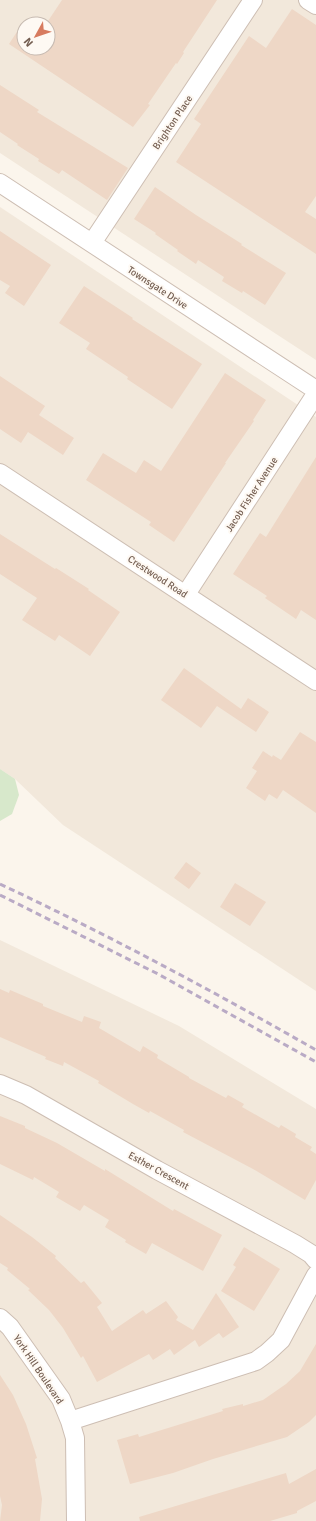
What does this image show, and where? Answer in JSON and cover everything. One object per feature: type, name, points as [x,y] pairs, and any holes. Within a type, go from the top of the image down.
[{"type":"street","name":"Brighton Place","points":[[92,243],[253,0]]},
{"type":"street","points":[[308,0],[316,5]]},
{"type":"street","name":"Townsgate Drive","points":[[0,183],[316,390]]},
{"type":"street","name":"Jacob Fisher Avenue","points":[[186,594],[316,394]]},
{"type":"street","name":"Crestwood Road","points":[[0,473],[316,681]]},
{"type":"street","name":"Esther Crescent","points":[[0,1084],[26,1095],[157,1170],[295,1244],[311,1254],[316,1260]]},
{"type":"street","points":[[70,1420],[256,1361],[267,1353],[280,1340],[316,1275]]},
{"type":"street","name":"York Hill Boulevard","points":[[0,1318],[10,1327],[61,1399],[70,1420],[75,1438],[76,1521]]},
{"type":"shaded area","points":[[0,0],[316,0],[316,360],[0,153]]},
{"type":"shaded area","points":[[0,207],[316,417],[316,991],[63,825],[15,779],[0,769]]},
{"type":"shaded area","points":[[0,940],[179,1026],[316,1109],[316,1521],[0,1521]]},
{"type":"green space","points":[[0,769],[15,779],[19,795],[12,814],[0,821]]},
{"type":"building","points":[[62,0],[217,0],[183,52],[184,53],[177,64],[176,63],[148,104],[150,105],[133,127],[27,56],[56,56],[56,16],[51,16]]},
{"type":"building","points":[[292,9],[316,25],[316,196],[305,212],[316,219],[316,254],[176,162],[201,124],[194,119],[249,36],[266,48]]},
{"type":"building","points":[[16,33],[16,49],[9,44]]},
{"type":"building","points":[[0,85],[39,110],[37,112],[128,168],[107,200],[62,170],[59,174],[38,161],[39,159],[0,132]]},
{"type":"building","points":[[155,187],[242,244],[241,245],[286,273],[265,305],[243,291],[242,293],[222,281],[224,277],[198,260],[196,264],[155,234],[156,233],[134,219]]},
{"type":"building","points":[[0,231],[51,265],[24,306],[5,293],[10,286],[0,280]]},
{"type":"building","points":[[84,286],[202,364],[172,409],[86,349],[90,343],[59,323]]},
{"type":"building","points":[[225,373],[266,400],[253,420],[254,421],[174,542],[149,525],[151,522],[86,480],[103,453],[136,473],[144,460],[161,471]]},
{"type":"building","points":[[0,376],[45,406],[39,415],[74,438],[63,455],[28,432],[21,443],[0,429]]},
{"type":"building","points":[[316,457],[316,620],[301,610],[296,619],[265,598],[267,596],[233,574],[260,533],[266,537]]},
{"type":"building","points":[[0,534],[89,589],[88,590],[120,612],[90,656],[59,635],[55,641],[22,620],[37,598],[0,574]]},
{"type":"building","points":[[184,668],[241,709],[248,698],[269,712],[256,732],[217,706],[201,728],[161,700]]},
{"type":"building","points":[[300,732],[316,742],[316,813],[283,790],[277,799],[269,794],[265,801],[246,788],[257,771],[252,768],[263,751],[272,757],[273,755],[281,760]]},
{"type":"building","points":[[186,862],[201,873],[189,889],[174,878]]},
{"type":"building","points":[[235,883],[266,902],[250,926],[220,907]]},
{"type":"building","points":[[0,989],[9,993],[10,990],[43,1004],[43,1006],[82,1022],[84,1016],[101,1022],[99,1028],[140,1052],[143,1046],[158,1055],[157,1058],[189,1078],[226,1098],[228,1095],[244,1104],[242,1107],[279,1128],[281,1125],[296,1134],[295,1137],[312,1147],[310,1150],[316,1154],[316,1180],[305,1200],[253,1169],[183,1132],[184,1130],[150,1111],[149,1113],[133,1104],[98,1083],[99,1081],[64,1062],[63,1066],[0,1037]]},
{"type":"building","points":[[0,1116],[25,1126],[25,1128],[57,1143],[105,1171],[105,1169],[173,1211],[174,1209],[222,1235],[203,1271],[152,1243],[146,1254],[125,1242],[126,1240],[105,1227],[109,1220],[84,1205],[80,1211],[56,1197],[59,1192],[34,1177],[33,1180],[0,1164]]},
{"type":"building","points":[[0,1215],[56,1256],[55,1258],[81,1283],[84,1281],[102,1303],[97,1307],[112,1331],[143,1310],[146,1314],[166,1301],[178,1317],[176,1320],[193,1330],[216,1293],[239,1327],[223,1338],[219,1333],[199,1347],[195,1340],[174,1355],[170,1349],[153,1360],[149,1354],[97,1382],[83,1356],[81,1358],[63,1328],[49,1310],[28,1290],[30,1289],[7,1270],[8,1268],[0,1263]]},
{"type":"building","points":[[244,1247],[280,1269],[254,1311],[221,1291],[236,1267],[233,1265]]},
{"type":"building","points":[[316,1344],[316,1415],[309,1422],[287,1437],[213,1459],[173,1473],[130,1484],[117,1440],[138,1434],[139,1437],[223,1411],[222,1409],[243,1404],[243,1406],[263,1400],[286,1384],[300,1371]]},
{"type":"building","points":[[0,1375],[13,1395],[26,1424],[37,1458],[35,1459],[42,1499],[40,1521],[0,1521],[2,1505],[0,1496]]},
{"type":"building","points":[[316,1469],[316,1501],[297,1511],[297,1513],[270,1521],[140,1521],[139,1517],[286,1473],[289,1484]]},
{"type":"railway","points":[[0,884],[160,964],[316,1050]]},
{"type":"railway","points":[[0,895],[158,974],[316,1062]]}]
